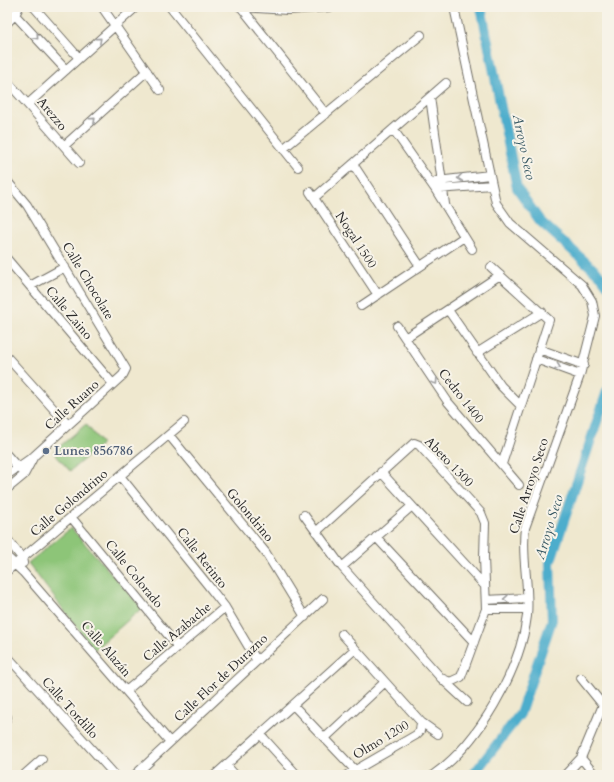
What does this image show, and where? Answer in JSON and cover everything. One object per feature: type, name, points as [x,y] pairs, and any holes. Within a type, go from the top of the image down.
[{"type":"street","points":[[7,23],[15,15],[19,7]]},
{"type":"street","points":[[34,7],[79,58]]},
{"type":"street","points":[[102,7],[160,90]]},
{"type":"street","points":[[28,104],[136,7]]},
{"type":"street","points":[[170,7],[298,167]]},
{"type":"street","points":[[240,7],[326,114]]},
{"type":"street","points":[[240,7],[330,7]]},
{"type":"street","points":[[437,185],[492,185],[464,46],[454,7]]},
{"type":"street","points":[[7,11],[15,15],[66,70]]},
{"type":"street","points":[[284,149],[421,35]]},
{"type":"street","points":[[64,146],[146,71]]},
{"type":"street","name":"Arezzo","points":[[7,81],[79,163]]},
{"type":"street","name":"Nogal 1500","points":[[378,295],[312,195],[353,164],[446,83]]},
{"type":"street","points":[[430,97],[437,185],[445,206],[472,250]]},
{"type":"street","points":[[393,129],[437,185]]},
{"type":"street","points":[[353,164],[420,266]]},
{"type":"street","points":[[437,185],[490,174]]},
{"type":"street","name":"Calle Chocolate","points":[[7,180],[27,205],[126,371]]},
{"type":"street","name":"Calle Arroyo Seco","points":[[433,775],[451,761],[492,711],[518,653],[527,609],[523,545],[526,528],[584,365],[595,316],[592,301],[582,285],[510,223],[496,203],[492,185]]},
{"type":"street","points":[[361,306],[464,237]]},
{"type":"street","name":"Calle Zaino","points":[[7,259],[114,384]]},
{"type":"street","points":[[30,286],[65,267]]},
{"type":"street","points":[[491,267],[549,320],[502,464]]},
{"type":"street","points":[[405,338],[500,275]]},
{"type":"street","points":[[448,310],[501,386],[521,406]]},
{"type":"street","points":[[477,353],[542,312]]},
{"type":"street","name":"Cedro 1400","points":[[397,326],[448,402],[502,464],[518,485]]},
{"type":"street","points":[[539,349],[584,365]]},
{"type":"street","points":[[7,357],[68,425]]},
{"type":"street","points":[[536,359],[580,375]]},
{"type":"street","name":"Calle Ruano","points":[[7,476],[17,467],[34,456],[114,384],[126,371]]},
{"type":"street","name":"Calle Golondrino","points":[[7,571],[184,422]]},
{"type":"street","name":"Golondrino","points":[[169,435],[266,553],[305,617]]},
{"type":"street","name":"Abeto 1300","points":[[316,532],[414,443],[419,445],[484,518],[486,609],[461,677],[450,682],[441,678]]},
{"type":"street","points":[[7,456],[24,475]]},
{"type":"street","name":"Calle Ruano","points":[[7,489],[24,475],[34,456]]},
{"type":"street","points":[[381,472],[485,586]]},
{"type":"street","name":"Calle Retinto","points":[[120,476],[225,607],[257,661]]},
{"type":"street","points":[[342,567],[412,506]]},
{"type":"street","points":[[304,515],[342,567],[441,678],[467,702]]},
{"type":"street","name":"Calle Colorado","points":[[71,517],[178,647]]},
{"type":"street","points":[[376,537],[474,642]]},
{"type":"street","points":[[7,539],[22,558],[23,572]]},
{"type":"street","name":"Calle Alazán","points":[[7,556],[14,565],[23,572],[170,742]]},
{"type":"street","points":[[486,600],[526,598]]},
{"type":"street","name":"Calle Flor de Durazno","points":[[135,775],[323,599]]},
{"type":"street","name":"Calle Azabache","points":[[126,691],[225,607]]},
{"type":"street","points":[[486,609],[527,609]]},
{"type":"street","points":[[342,634],[421,722],[438,734]]},
{"type":"street","points":[[215,775],[355,649]]},
{"type":"street","name":"Calle Tordillo","points":[[7,656],[115,775]]},
{"type":"street","points":[[565,775],[581,758],[605,707],[581,678]]},
{"type":"street","points":[[325,738],[385,682]]},
{"type":"street","points":[[293,705],[355,770]]},
{"type":"street","name":"Olmo 1200","points":[[347,775],[416,734],[420,730],[421,722]]},
{"type":"street","points":[[260,734],[297,775]]},
{"type":"street","points":[[581,758],[595,775]]},
{"type":"street","points":[[24,775],[42,759]]},
{"type":"street","points":[[226,765],[235,775]]},
{"type":"green space","points":[[86,424],[102,444],[70,471],[53,452]]},
{"type":"green space","points":[[71,528],[142,608],[94,650],[28,563]]},
{"type":"waterway","name":"Arroyo Seco","points":[[481,7],[517,188],[540,221],[602,277],[607,284]]},
{"type":"waterway","name":"Arroyo Seco","points":[[473,775],[520,714],[552,620],[550,563],[607,391]]},
{"type":"place","name":"Lunes 856786","points":[[46,451]]}]
